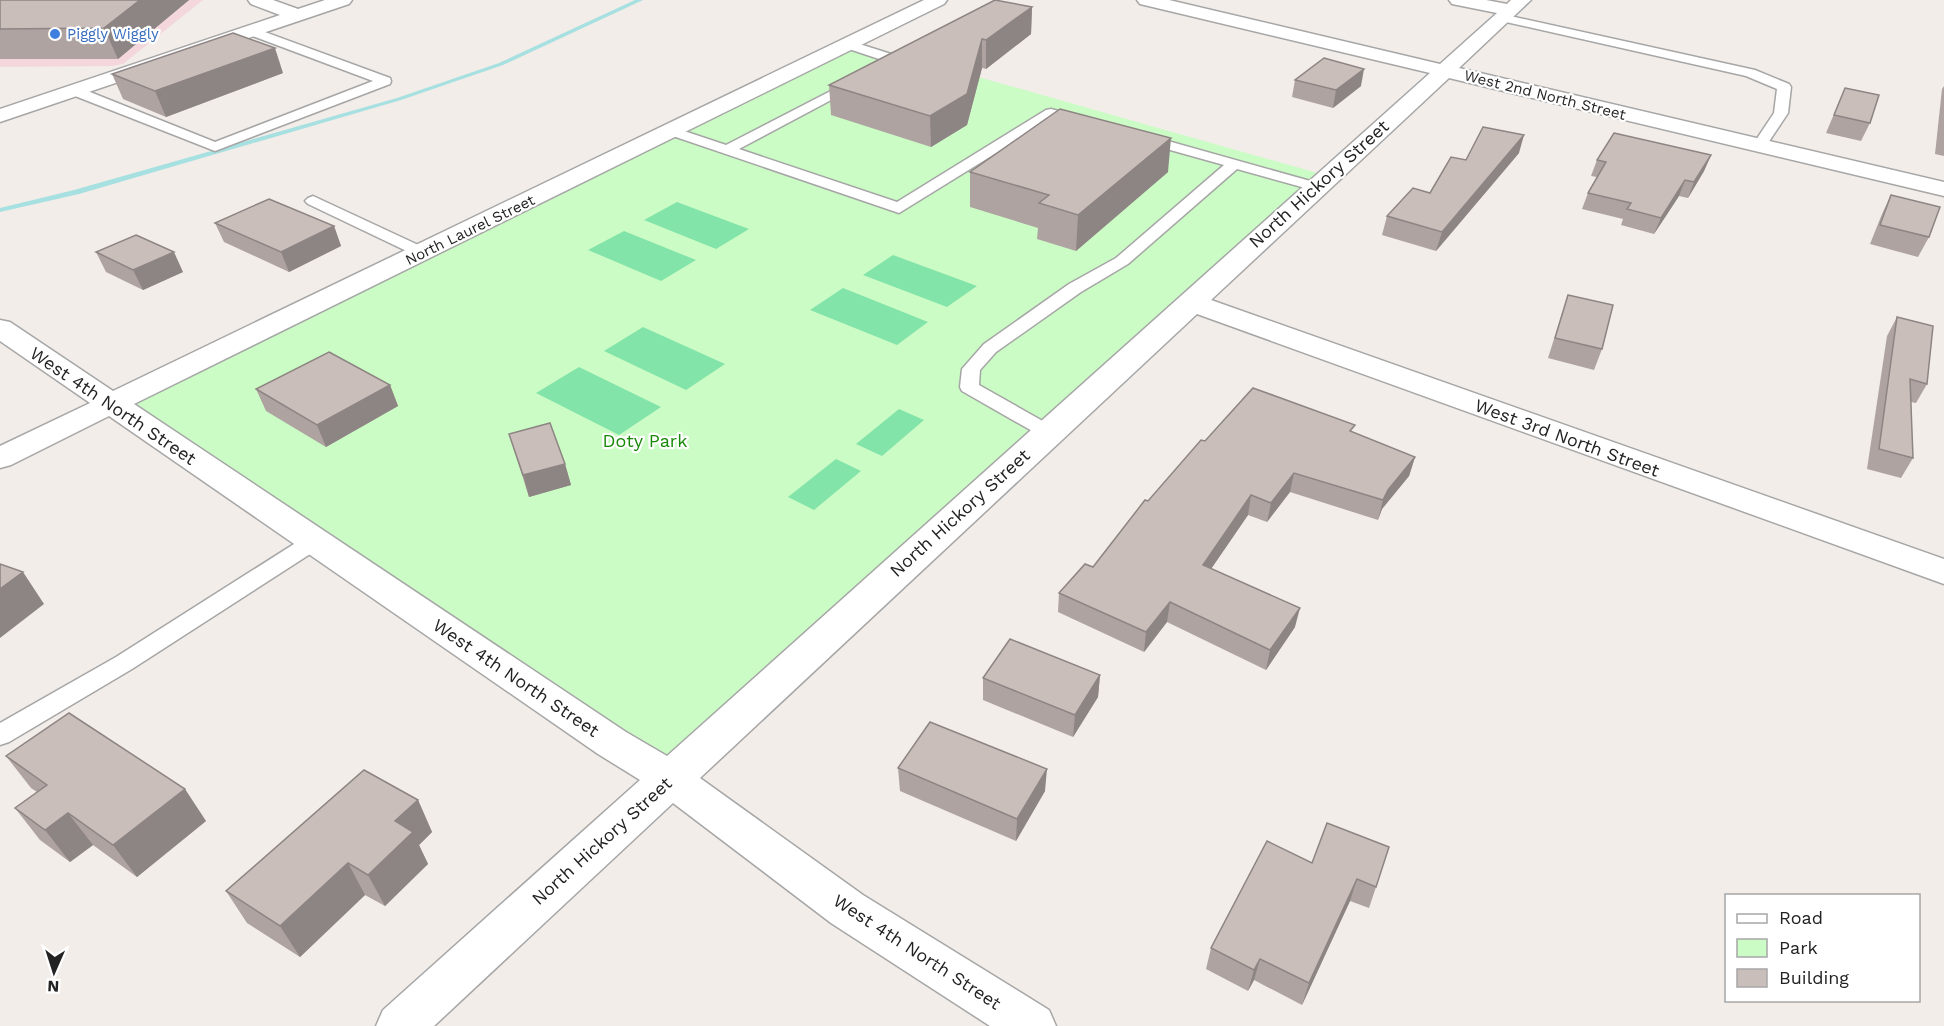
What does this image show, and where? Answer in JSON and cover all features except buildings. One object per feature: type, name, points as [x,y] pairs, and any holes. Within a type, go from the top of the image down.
[{"type":"street","points":[[257,0],[296,15]]},
{"type":"street","points":[[0,116],[343,0]]},
{"type":"street","name":"North Laurel Street","points":[[0,458],[672,132],[938,0]]},
{"type":"street","name":"West 2nd North Street","points":[[1146,0],[1944,189]]},
{"type":"street","points":[[1458,0],[1511,9]]},
{"type":"street","name":"North Hickory Street","points":[[400,1026],[1511,9]]},
{"type":"street","name":"West 3rd North Street","points":[[1190,302],[1944,572]]},
{"type":"street","name":"West 4th North Street","points":[[0,328],[110,405],[612,743],[670,778],[847,909],[1032,1026]]},
{"type":"lane","points":[[1511,9],[1750,73],[1784,87],[1781,113],[1758,146]]},
{"type":"lane","points":[[75,91],[215,147],[385,81],[251,31]]},
{"type":"lane","points":[[726,150],[889,66],[890,62],[887,57],[850,45]]},
{"type":"lane","points":[[672,132],[899,207],[1051,112],[1097,125]]},
{"type":"lane","points":[[1131,135],[1316,187]]},
{"type":"lane","points":[[1048,432],[969,387],[971,369],[976,361],[990,348],[1075,288],[1122,261],[1234,164]]},
{"type":"lane","points":[[314,201],[423,253]]},
{"type":"lane","points":[[0,735],[124,663],[313,542]]},
{"type":"shaded area","points":[[0,0],[203,0],[123,64],[0,67]]},
{"type":"green space","name":"Doty Park","points":[[855,42],[1328,176],[670,778],[110,405]]},
{"type":"green space","points":[[677,202],[749,229],[716,249],[644,220]]},
{"type":"green space","points":[[624,231],[696,260],[661,281],[588,250]]},
{"type":"green space","points":[[893,255],[977,286],[947,307],[863,275]]},
{"type":"green space","points":[[843,288],[928,322],[897,345],[810,310]]},
{"type":"green space","points":[[643,327],[725,364],[686,390],[604,351]]},
{"type":"green space","points":[[579,367],[661,407],[619,435],[536,393]]},
{"type":"green space","points":[[899,409],[924,420],[882,456],[856,444]]},
{"type":"green space","points":[[836,459],[861,471],[814,510],[788,497]]},
{"type":"waterway","points":[[0,210],[76,192],[399,99],[501,64],[640,0]]},
{"type":"place","name":"Piggly Wiggly","points":[[55,34]]}]
